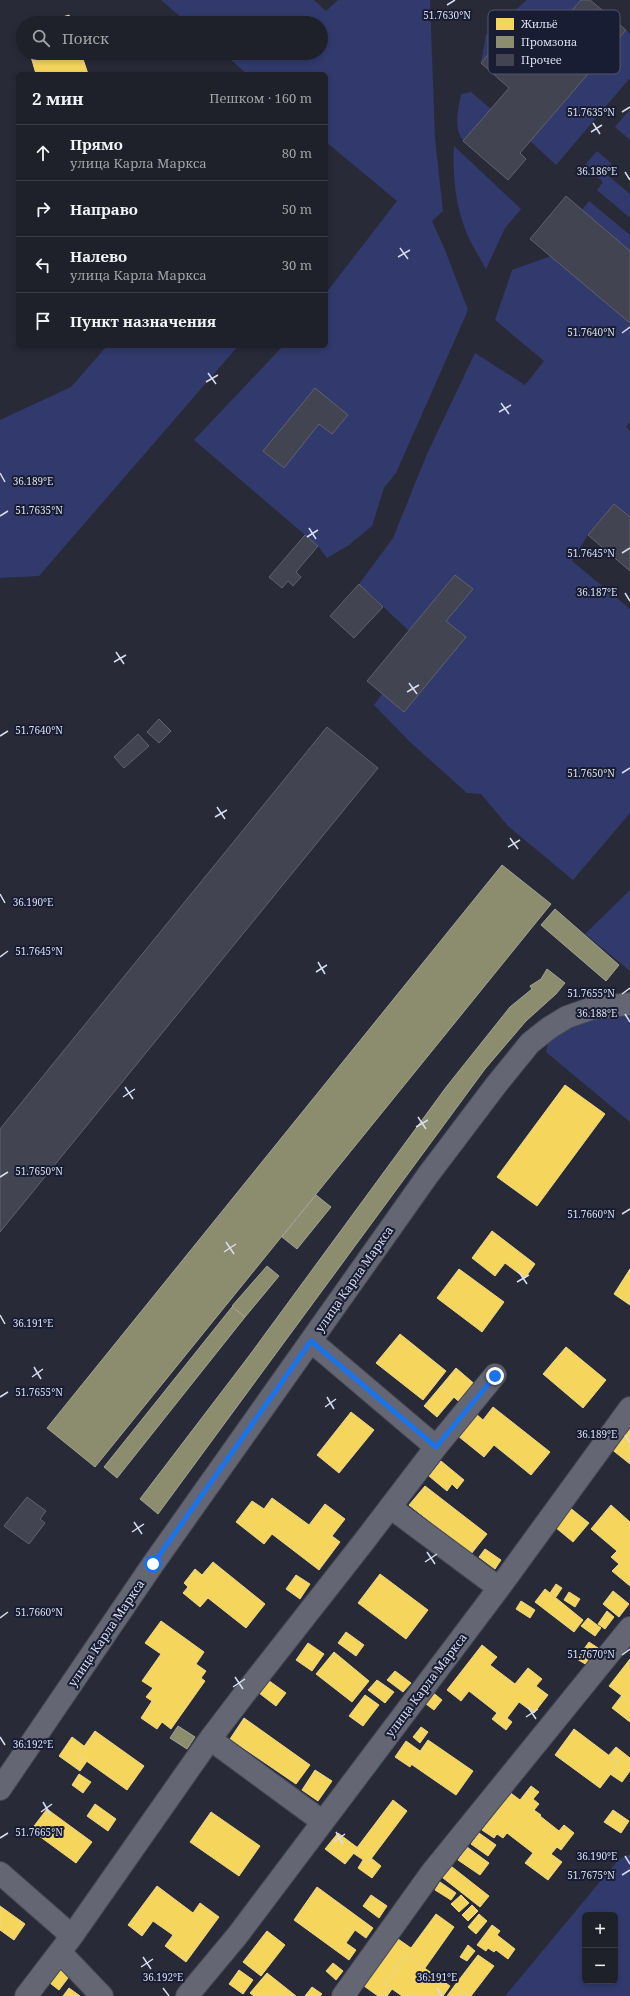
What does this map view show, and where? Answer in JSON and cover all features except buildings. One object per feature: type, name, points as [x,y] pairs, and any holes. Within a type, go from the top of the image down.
[{"type":"street","name":"улица Карла Маркса","points":[[0,1789],[153,1564],[428,1175],[530,1043],[549,1028],[567,1017],[593,1008],[630,1004]]},
{"type":"street","points":[[311,1341],[436,1447]]},
{"type":"street","points":[[26,1996],[66,1944],[210,1739],[436,1447],[495,1376]]},
{"type":"street","name":"улица Карла Маркса","points":[[186,1996],[237,1936],[499,1588],[630,1408]]},
{"type":"street","points":[[390,1507],[499,1588]]},
{"type":"street","points":[[343,1996],[432,1872],[630,1628]]},
{"type":"street","points":[[210,1739],[323,1822]]},
{"type":"street","points":[[0,1873],[66,1944],[102,1996]]},
{"type":"shaded area","points":[[161,0],[314,0],[326,11],[338,0],[430,0],[435,139],[443,211],[432,221],[468,310],[396,473],[384,488],[372,526],[349,545],[327,558],[318,546],[194,440],[281,348],[328,348],[328,290],[397,201],[328,144],[328,72],[245,72],[231,60],[328,60],[328,16],[180,16]]},
{"type":"shaded area","points":[[527,0],[581,0],[572,10],[515,10]]},
{"type":"shaded area","points":[[626,30],[630,34],[630,78],[556,165],[530,141],[588,74],[620,74],[620,37]]},
{"type":"shaded area","points":[[488,33],[488,55],[481,63],[486,35]]},
{"type":"shaded area","points":[[471,92],[491,109],[463,141],[458,130],[457,118],[461,94]]},
{"type":"shaded area","points":[[630,109],[630,140],[615,127]]},
{"type":"shaded area","points":[[454,146],[521,209],[505,228],[486,269],[468,236],[460,215],[454,180]]},
{"type":"shaded area","points":[[597,151],[612,164],[605,173],[630,194],[630,218],[597,190],[603,182],[584,166]]},
{"type":"shaded area","points":[[589,201],[630,235],[630,251],[582,210]]},
{"type":"shaded area","points":[[551,256],[630,323],[630,422],[626,427],[630,431],[630,517],[614,504],[588,535],[572,561],[630,609],[630,813],[573,880],[509,827],[481,794],[467,793],[410,742],[374,705],[382,694],[465,637],[446,621],[472,589],[455,575],[409,631],[359,584],[393,538],[427,454],[475,353],[525,385],[544,361],[495,320],[512,270]]},
{"type":"shaded area","points":[[105,348],[236,348],[39,576],[0,578],[0,420],[71,387]]},
{"type":"shaded area","points":[[630,890],[630,971],[585,934]]},
{"type":"shaded area","points":[[604,1014],[630,1015],[630,1122],[546,1052],[549,1038],[569,1025]]},
{"type":"shaded area","points":[[630,1854],[630,1996],[505,1996],[618,1860]]},
{"type":"route","points":[[153,1564],[311,1341],[436,1447],[495,1376]]}]
